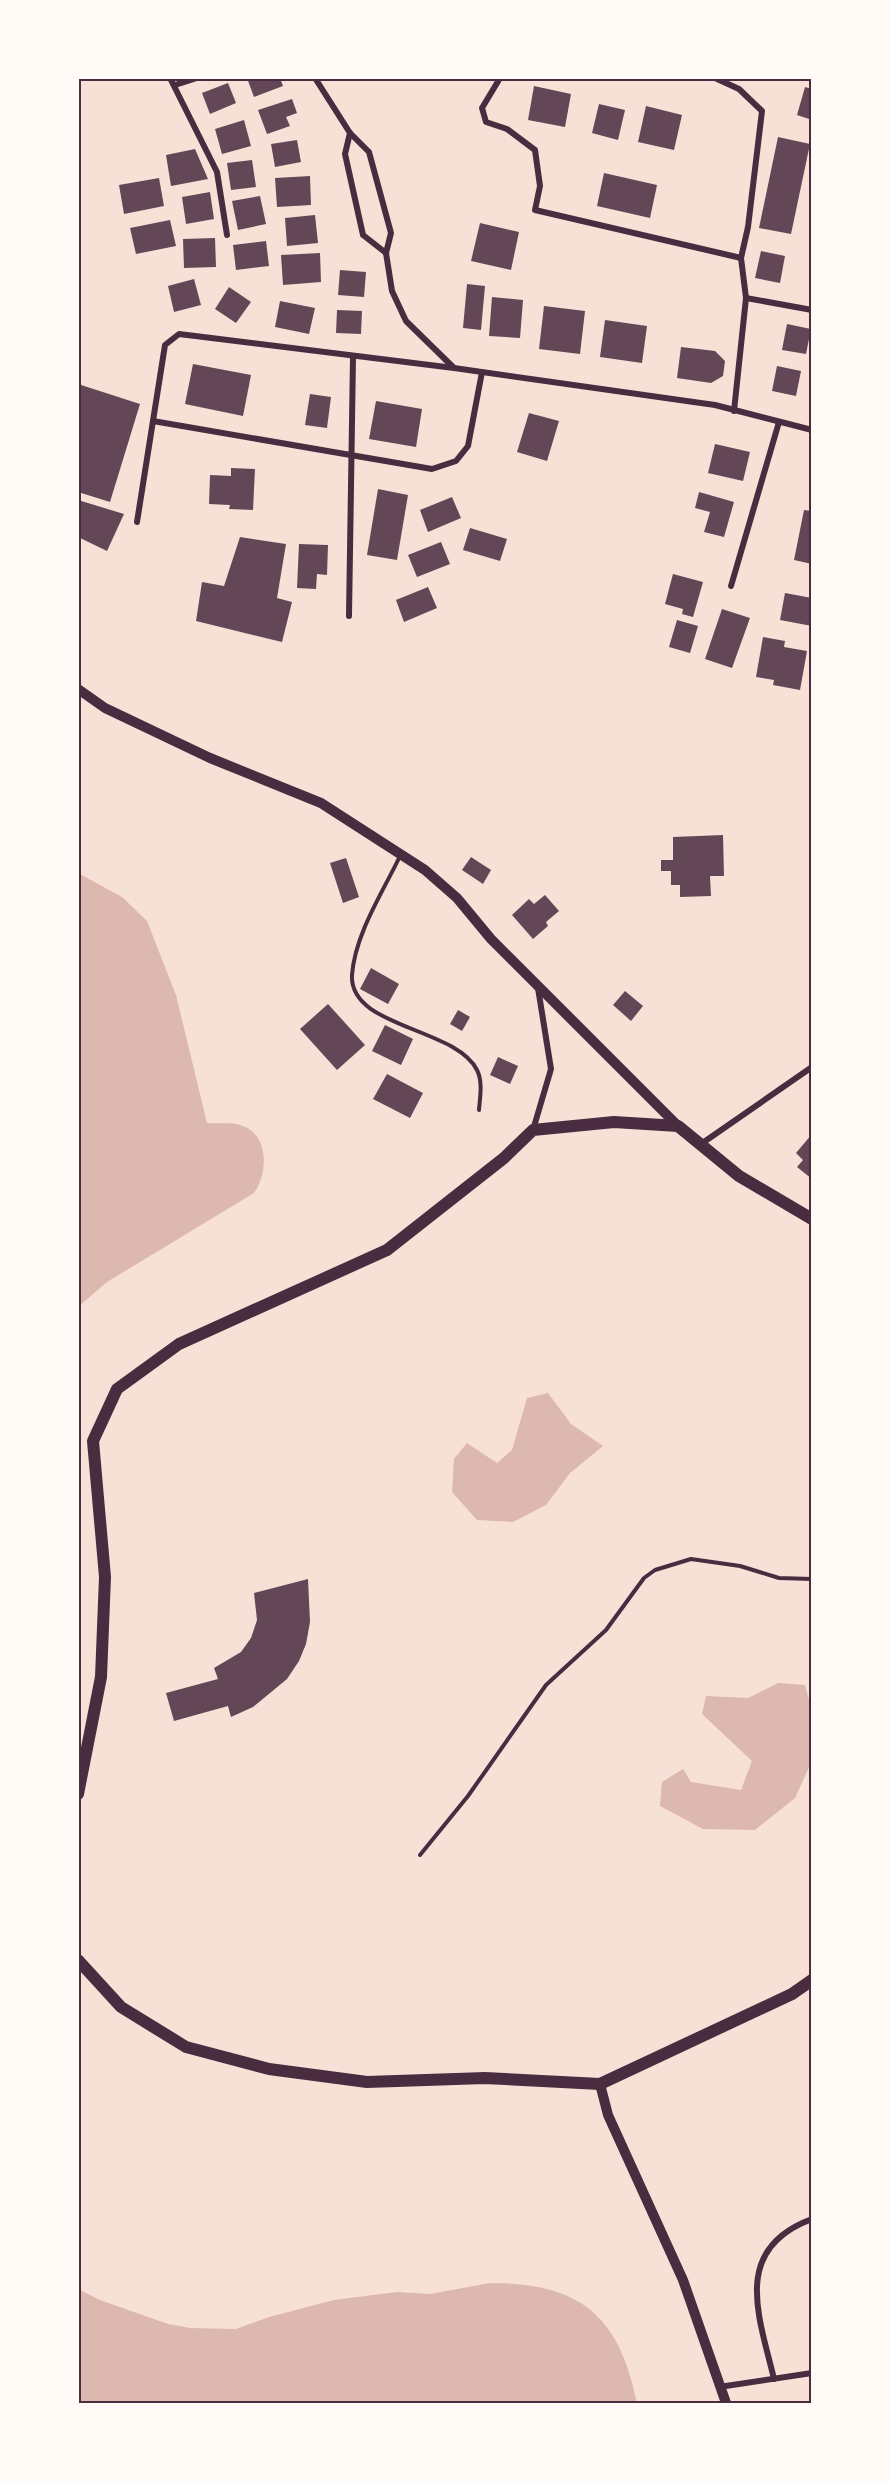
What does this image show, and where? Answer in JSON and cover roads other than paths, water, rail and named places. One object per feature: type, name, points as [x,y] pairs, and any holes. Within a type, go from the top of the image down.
[{"type":"main road","points":[[78,1794],[101,1677],[105,1577],[93,1441],[117,1389],[179,1344],[387,1250],[504,1158],[533,1130],[614,1122],[678,1126],[739,1176],[812,1219]]},
{"type":"main road","points":[[78,1960],[121,2007],[186,2047],[269,2069],[367,2082],[485,2078],[600,2084],[792,1994],[812,1980]]},
{"type":"street","points":[[170,78],[217,172],[227,235]]},
{"type":"street","points":[[175,85],[197,78]]},
{"type":"street","points":[[315,78],[350,134],[369,152],[391,233],[386,252],[392,291],[406,321],[453,368]]},
{"type":"street","points":[[500,78],[482,108],[486,122],[507,129],[535,150],[540,186],[536,210],[741,258]]},
{"type":"street","points":[[714,78],[739,89],[762,111],[749,216],[741,258],[746,298],[734,411]]},
{"type":"street","points":[[350,134],[345,154],[363,235],[386,252]]},
{"type":"street","points":[[746,298],[812,310]]},
{"type":"street","points":[[137,522],[165,345],[179,334],[453,368],[715,405],[812,430]]},
{"type":"street","points":[[349,616],[353,357]]},
{"type":"street","points":[[153,421],[432,469],[456,461],[468,446],[482,372]]},
{"type":"street","points":[[731,586],[779,422]]},
{"type":"street","points":[[78,689],[105,708],[147,728],[321,803],[401,853],[457,898],[490,939],[678,1126]]},
{"type":"street","points":[[533,1130],[551,1070],[538,987]]},
{"type":"street","points":[[700,1144],[812,1067]]},
{"type":"street","points":[[600,2084],[608,2115],[683,2280],[726,2403]]},
{"type":"street","points":[[774,2379],[755,2298],[756,2277],[770,2250],[792,2226],[812,2219]]},
{"type":"street","points":[[719,2387],[812,2373]]},
{"type":"lane","points":[[401,853],[361,941],[352,975],[354,985],[362,1000],[374,1010],[388,1019],[443,1041],[468,1059],[480,1077],[479,1110]]},
{"type":"lane","points":[[420,1855],[468,1796],[546,1685],[606,1630],[644,1578],[656,1570],[692,1559],[741,1566],[779,1578],[812,1579]]}]
